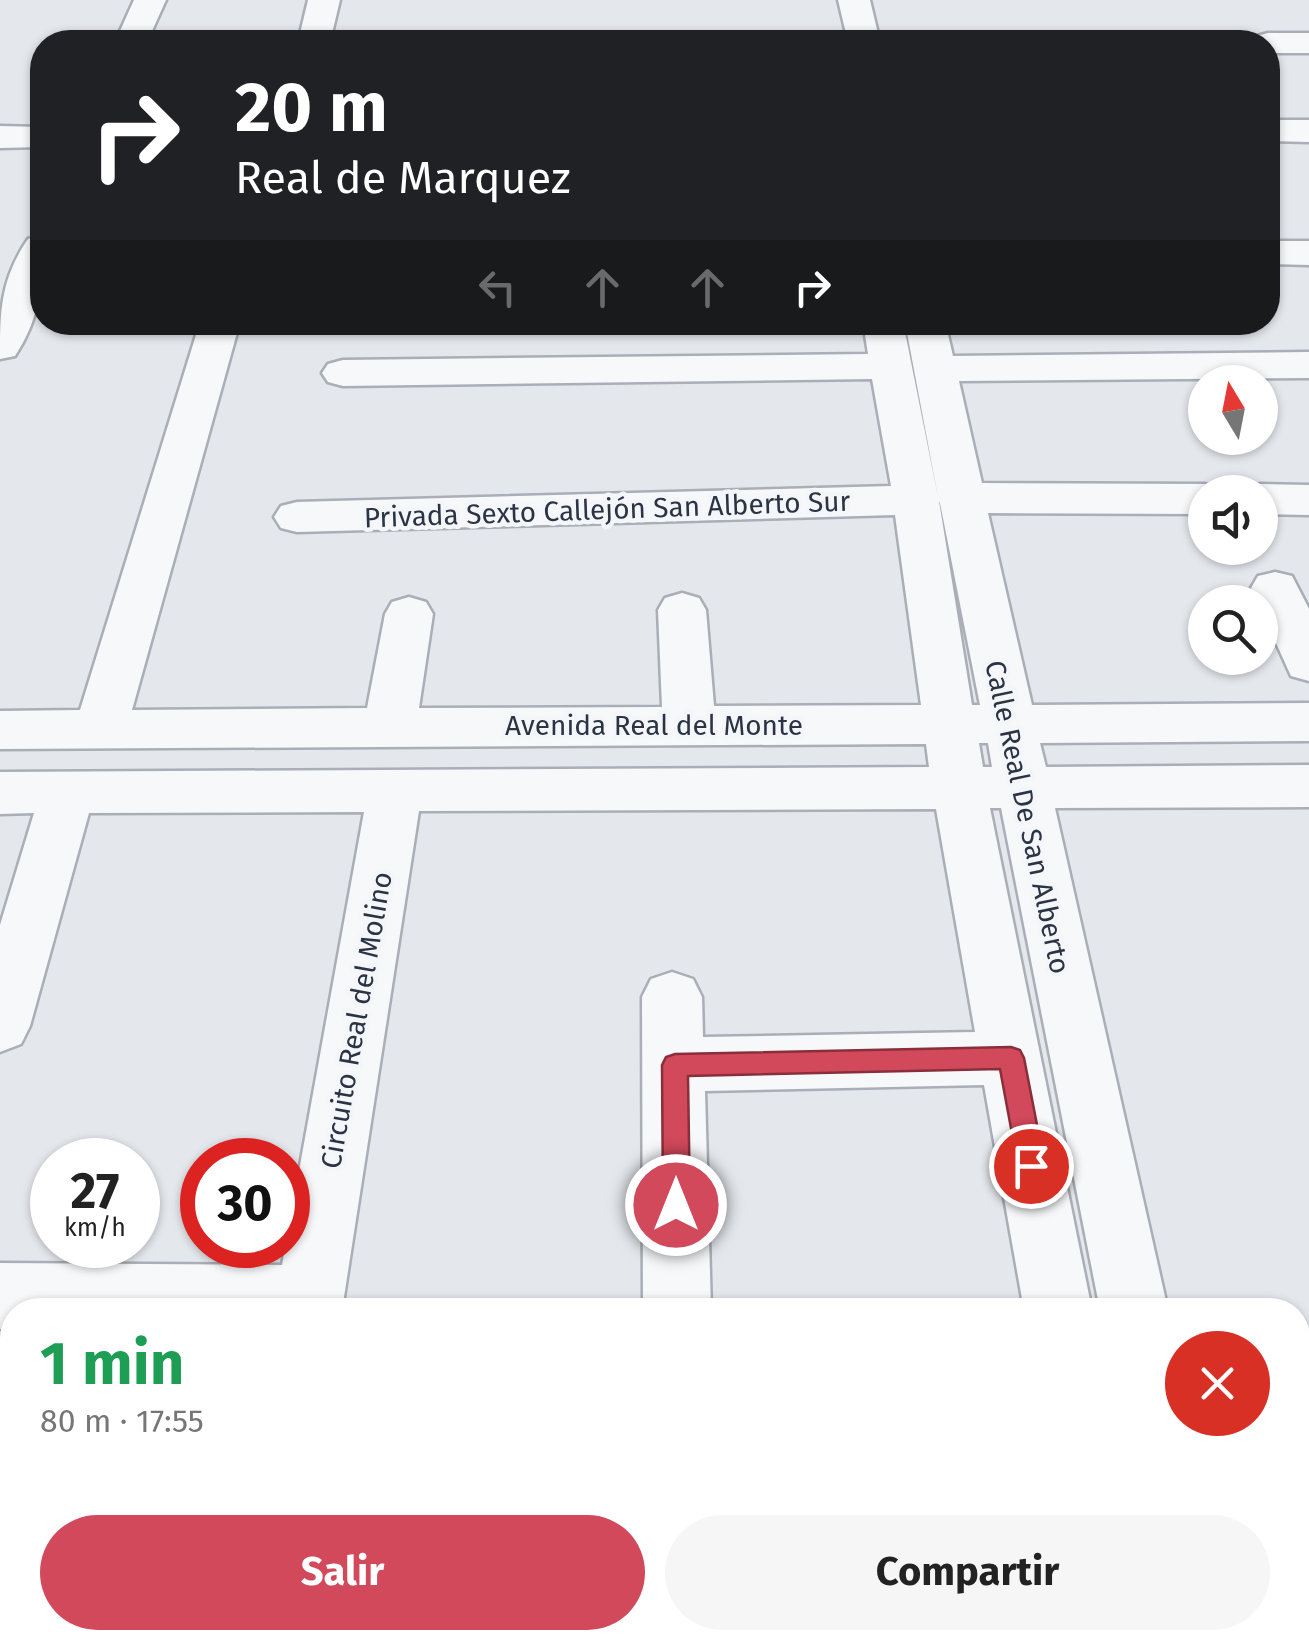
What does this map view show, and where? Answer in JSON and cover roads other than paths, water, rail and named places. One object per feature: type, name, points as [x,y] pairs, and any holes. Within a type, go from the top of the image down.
[{"type":"street","points":[[136,30],[150,0]]},
{"type":"street","points":[[317,30],[324,0]]},
{"type":"street","points":[[825,0],[831,30]]},
{"type":"street","points":[[854,0],[861,30]]},
{"type":"street","points":[[1280,43],[1309,43]]},
{"type":"street","points":[[1280,131],[1309,130]]},
{"type":"street","points":[[0,137],[30,136]]},
{"type":"street","points":[[1280,147],[1309,147]]},
{"type":"street","points":[[0,158],[30,158]]},
{"type":"street","points":[[1280,253],[1309,253]]},
{"type":"street","points":[[0,347],[30,276]]},
{"type":"street","points":[[100,730],[216,335]]},
{"type":"street","points":[[343,373],[908,345],[1309,365]]},
{"type":"street","name":"Calle Real De San Alberto","points":[[908,345],[938,499],[1007,724],[1022,787],[1131,1298]]},
{"type":"street","name":"Calle Real De San Alberto","points":[[938,499],[950,724],[959,788],[1056,1298]]},
{"type":"street","name":"Privada Sexto Callejón San Alberto Sur","points":[[297,518],[938,499],[1188,499]]},
{"type":"street","points":[[1278,500],[1309,500]]},
{"type":"street","points":[[1278,595],[1309,663]]},
{"type":"street","points":[[682,610],[689,725]]},
{"type":"street","points":[[390,727],[409,614]]},
{"type":"street","name":"Avenida Real del Monte","points":[[0,730],[1309,722]]},
{"type":"street","points":[[0,793],[1309,786]]},
{"type":"street","name":"Circuito Real del Molino","points":[[310,1298],[395,791]]},
{"type":"street","points":[[0,1026],[67,793]]},
{"type":"street","points":[[672,997],[677,1298]]},
{"type":"street","points":[[675,1065],[1011,1058]]},
{"type":"street","name":"Circuito Real del Molino","points":[[0,1296],[77,1298]]}]
